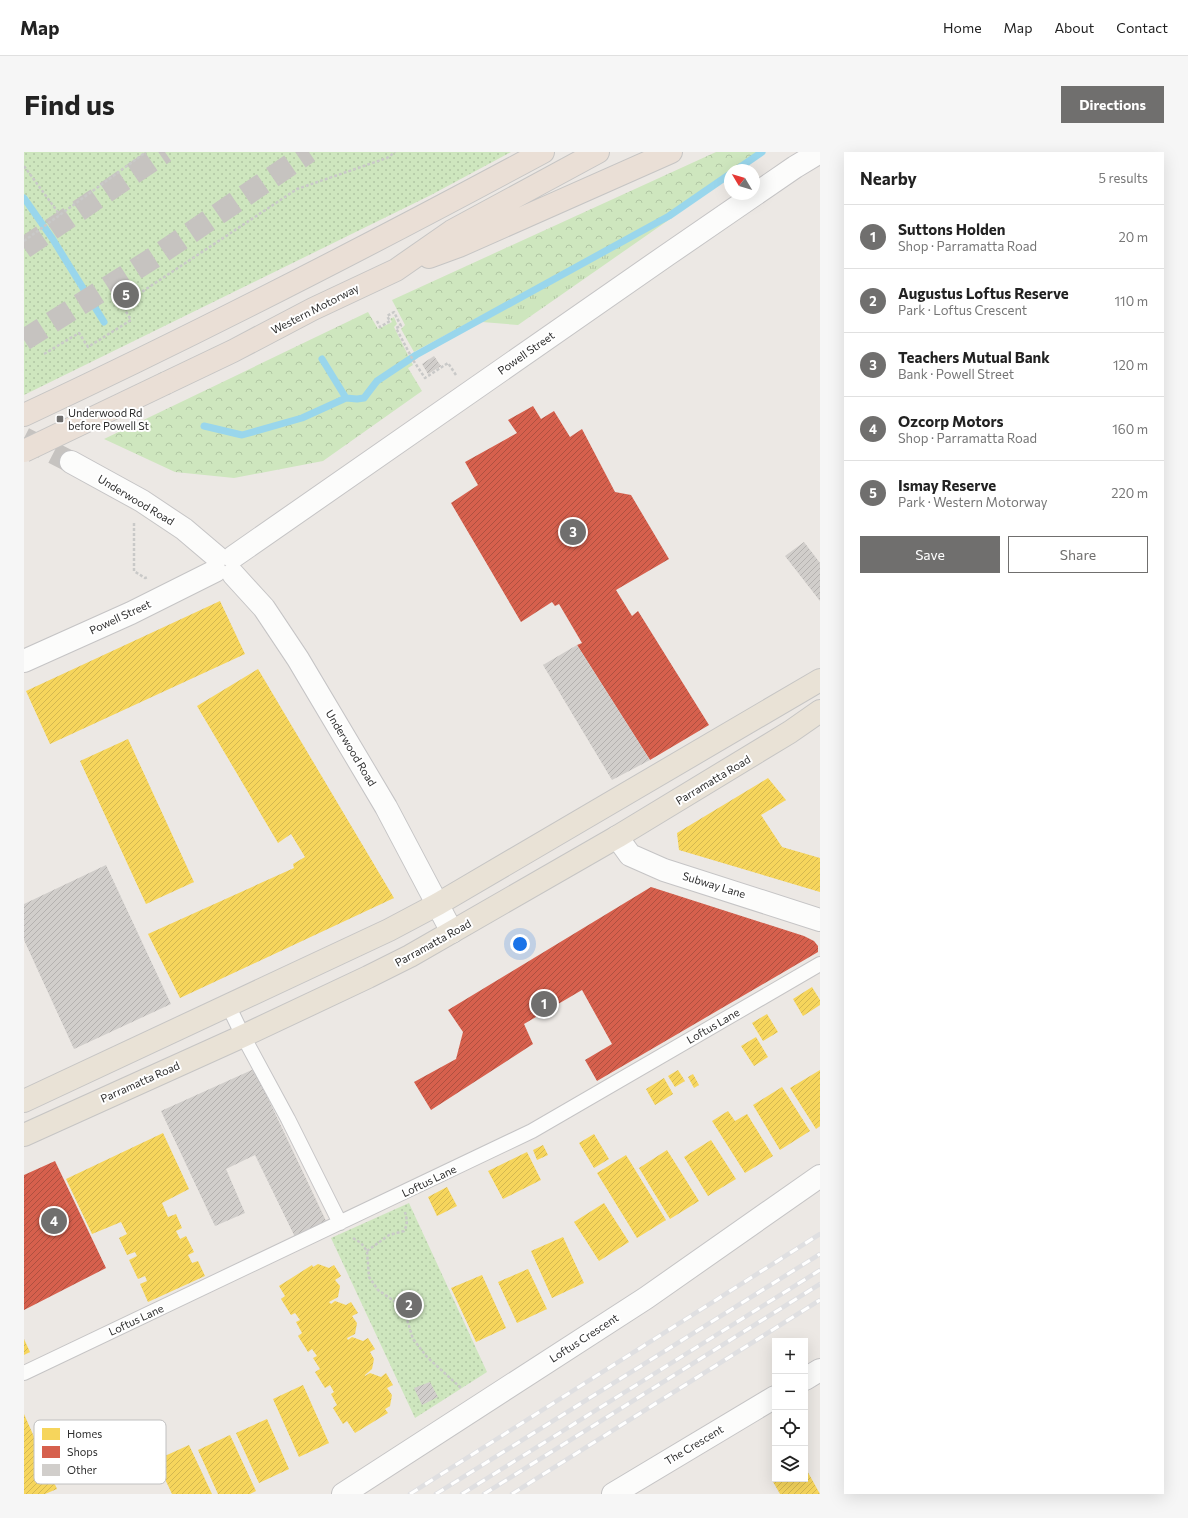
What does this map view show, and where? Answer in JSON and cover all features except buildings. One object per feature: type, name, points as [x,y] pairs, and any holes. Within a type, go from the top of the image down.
[{"type":"highway","points":[[24,415],[148,357],[271,295],[542,152]]},
{"type":"highway","name":"Western Motorway","points":[[24,451],[233,351],[313,308],[396,270],[452,231],[598,152]]},
{"type":"highway","points":[[396,270],[459,246],[671,152]]},
{"type":"highway","points":[[24,1101],[389,930],[438,904],[820,680]]},
{"type":"highway","name":"Parramatta Road","points":[[24,1135],[243,1036],[368,977],[452,932],[617,837],[784,736],[820,711]]},
{"type":"street","name":"Powell Street","points":[[24,661],[131,613],[224,565],[309,503],[667,254],[795,167],[820,152]]},
{"type":"street","name":"Underwood Road","points":[[71,462],[142,501],[184,529],[224,565],[264,608],[298,659],[386,807],[452,932]]},
{"type":"street","name":"Subway Lane","points":[[617,837],[630,855],[664,870],[820,920]]},
{"type":"street","name":"Loftus Crescent","points":[[343,1494],[646,1298],[820,1176]]},
{"type":"street","points":[[808,1377],[820,1370]]},
{"type":"street","name":"The Crescent","points":[[613,1494],[772,1399]]},
{"type":"lane","name":"Loftus Lane","points":[[24,1372],[532,1131],[820,964]]},
{"type":"lane","points":[[228,1005],[288,1119],[338,1224]]},
{"type":"path","points":[[24,241],[146,152]]},
{"type":"path","points":[[44,354],[79,333],[88,347],[131,320],[122,305],[297,189],[387,158],[395,152]]},
{"type":"path","points":[[24,166],[60,215]]},
{"type":"path","points":[[377,321],[380,327],[390,321],[387,316],[394,312],[400,326],[396,328],[413,360],[425,378],[448,363],[457,376]]},
{"type":"path","points":[[134,521],[134,571],[145,578],[150,577]]},
{"type":"path","points":[[367,1251],[389,1235],[404,1232],[407,1226],[407,1218],[401,1194]]},
{"type":"path","points":[[338,1224],[367,1251],[369,1277],[378,1290],[404,1310],[413,1339],[427,1357],[480,1406]]},
{"type":"green space","points":[[24,152],[511,152],[431,195],[24,395]]},
{"type":"green space","points":[[716,152],[759,152],[742,164],[724,164],[724,176],[668,215],[414,352],[401,329],[405,325],[392,300]]},
{"type":"green space","points":[[673,217],[518,325],[482,322]]},
{"type":"green space","points":[[368,312],[378,329],[392,322],[390,319],[394,317],[397,324],[394,327],[413,365],[408,368],[422,391],[323,461],[234,478],[175,472],[104,439]]},
{"type":"green space","points":[[409,1203],[487,1372],[415,1418],[331,1238]]},
{"type":"waterway","points":[[745,164],[762,152]]},
{"type":"waterway","points":[[204,426],[242,435],[302,418],[346,398],[364,398],[377,381],[416,355],[669,216],[724,178]]},
{"type":"waterway","points":[[24,198],[52,238],[104,322]]},
{"type":"waterway","points":[[322,359],[346,398]]},
{"type":"tunnel","points":[[24,248],[165,152]]},
{"type":"tunnel","points":[[24,340],[158,255],[309,152]]},
{"type":"tunnel","points":[[24,438],[71,462]]},
{"type":"railway","points":[[410,1494],[820,1234]]},
{"type":"railway","points":[[436,1494],[820,1254]]},
{"type":"railway","points":[[462,1494],[820,1270]]},
{"type":"railway","points":[[484,1494],[820,1284]]},
{"type":"railway","points":[[512,1494],[820,1300]]},
{"type":"place","name":"Ismay Reserve","points":[[126,295]]},
{"type":"place","name":"Underwood Rd before Powell St","points":[[60,419]]},
{"type":"place","name":"Teachers Mutual Bank","points":[[573,532]]},
{"type":"place","name":"Suttons Holden","points":[[544,1004]]},
{"type":"place","name":"Ozcorp Motors","points":[[54,1221]]},
{"type":"place","name":"Augustus Loftus Reserve","points":[[409,1305]]}]
